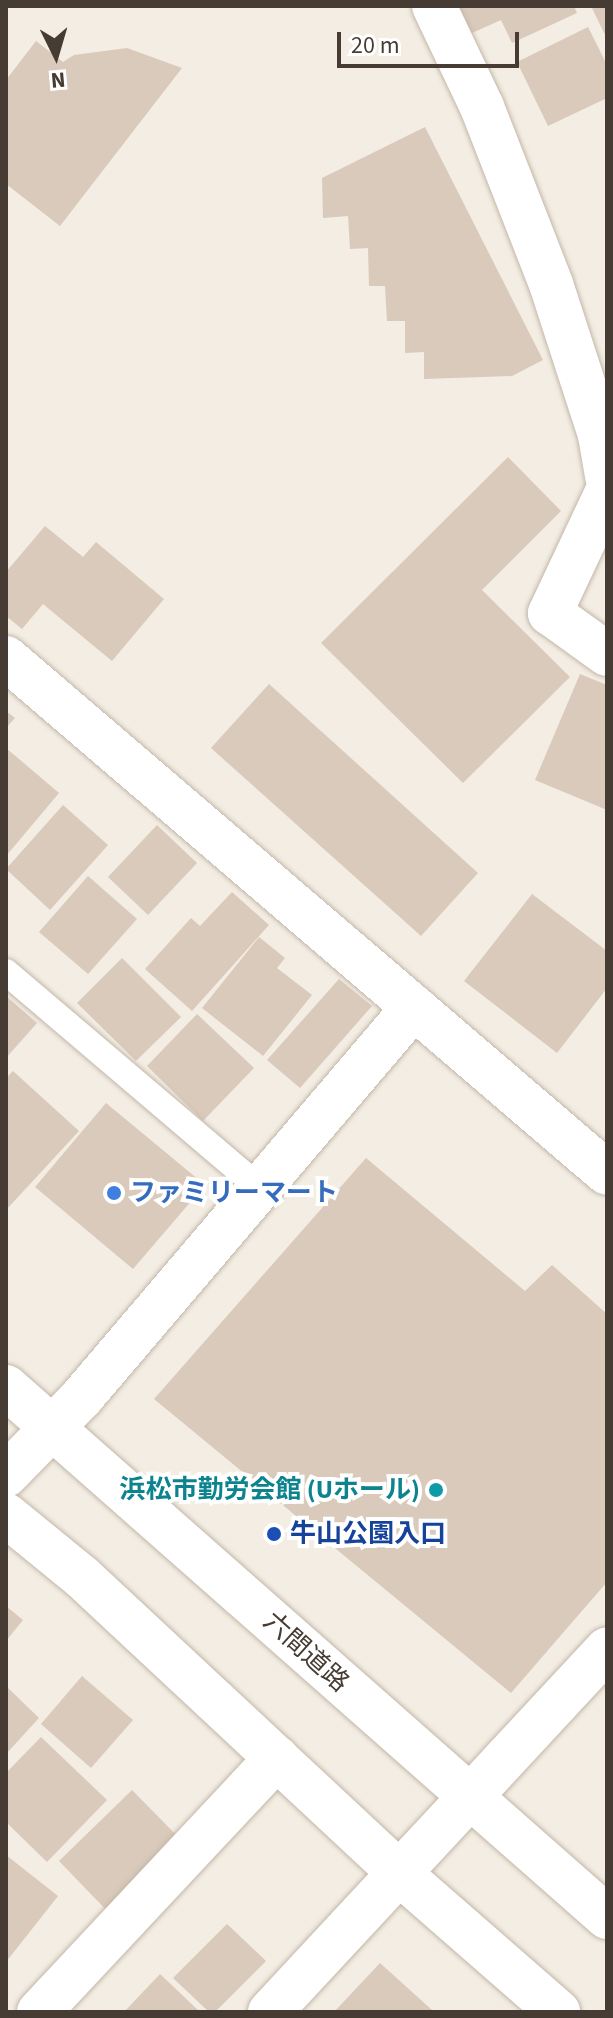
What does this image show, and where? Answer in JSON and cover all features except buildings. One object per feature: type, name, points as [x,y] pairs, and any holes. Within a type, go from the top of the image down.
[{"type":"street","points":[[434,6],[482,107],[551,284],[600,435],[607,476]]},
{"type":"street","points":[[607,492],[550,613],[607,654]]},
{"type":"street","points":[[6,658],[607,1173]]},
{"type":"street","points":[[6,1475],[52,1428],[414,1007]]},
{"type":"street","name":"六間道路","points":[[6,1387],[607,1917]]},
{"type":"street","points":[[6,1515],[82,1577],[400,1874],[558,2012]]},
{"type":"street","points":[[270,2012],[607,1649]]},
{"type":"street","points":[[39,2012],[277,1758]]},
{"type":"lane","points":[[6,972],[260,1188]]},
{"type":"place","name":"ファミリーマート","points":[[114,1193]]},
{"type":"place","name":"浜松市勤労会館 (Uホール)","points":[[436,1490]]},
{"type":"place","name":"牛山公園入口","points":[[274,1534]]}]
